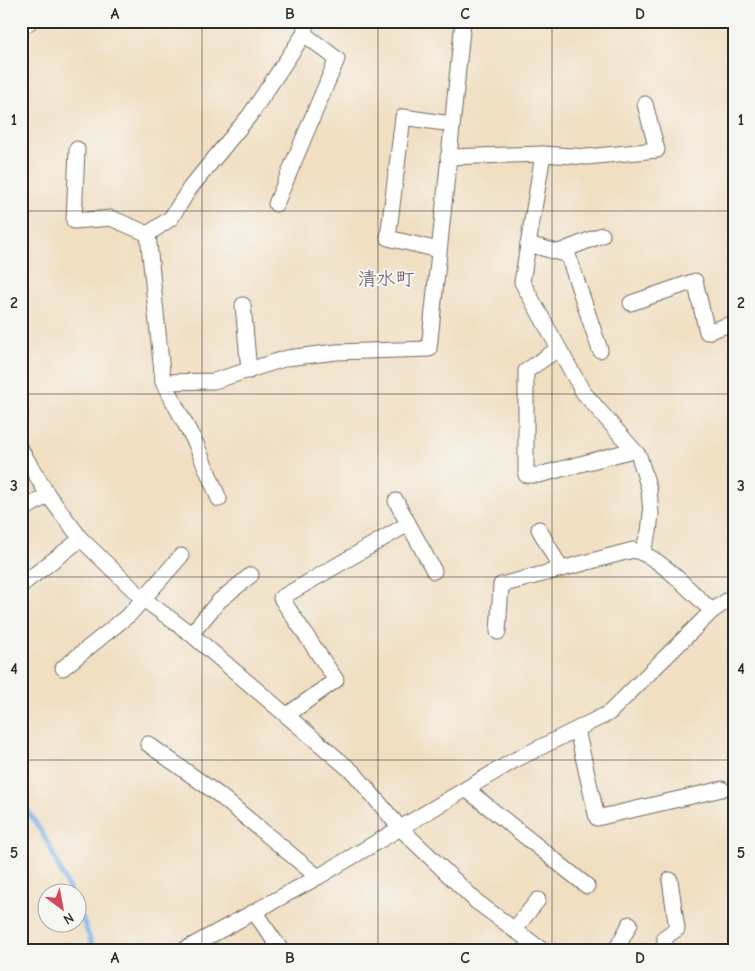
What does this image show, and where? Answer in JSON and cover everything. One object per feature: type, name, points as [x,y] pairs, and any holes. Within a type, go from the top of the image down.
[{"type":"street","points":[[21,23],[28,21]]},
{"type":"street","points":[[163,382],[214,381],[287,358],[336,352],[429,349],[463,21]]},
{"type":"street","points":[[148,234],[171,218],[190,188],[250,115],[305,28],[337,59],[276,204]]},
{"type":"street","points":[[448,157],[543,154],[587,158],[657,150],[645,104]]},
{"type":"street","points":[[439,250],[388,238],[403,117],[451,124]]},
{"type":"street","points":[[77,149],[74,221],[111,218],[148,234]]},
{"type":"street","points":[[543,154],[522,282],[583,392],[639,456],[650,489],[652,514],[649,532],[642,552]]},
{"type":"street","points":[[148,234],[163,382],[196,444],[219,499]]},
{"type":"street","points":[[559,252],[602,235]]},
{"type":"street","points":[[528,244],[568,255],[600,350]]},
{"type":"street","points":[[630,303],[695,280],[706,332],[734,322]]},
{"type":"street","points":[[243,305],[249,370]]},
{"type":"street","points":[[558,349],[526,371],[526,475],[539,475],[633,450]]},
{"type":"street","points":[[21,450],[48,495],[81,539],[142,598],[191,634],[354,773],[400,828],[478,902],[542,950]]},
{"type":"street","points":[[21,511],[48,495]]},
{"type":"street","points":[[396,501],[434,571]]},
{"type":"street","points":[[287,715],[336,680],[281,598],[408,524]]},
{"type":"street","points":[[539,529],[561,569]]},
{"type":"street","points":[[21,585],[81,539]]},
{"type":"street","points":[[498,632],[501,585],[633,550],[642,552],[653,559],[712,611]]},
{"type":"street","points":[[63,668],[130,614],[142,598],[181,556]]},
{"type":"street","points":[[191,634],[219,601],[251,575]]},
{"type":"street","points":[[184,950],[318,877],[513,761],[609,713],[712,611],[734,596]]},
{"type":"street","points":[[577,730],[597,818],[722,789]]},
{"type":"street","points":[[148,744],[219,795],[318,877]]},
{"type":"street","points":[[466,789],[587,886]]},
{"type":"street","points":[[665,950],[665,937],[677,929],[670,880]]},
{"type":"street","points":[[514,930],[538,900]]},
{"type":"street","points":[[255,912],[281,950]]},
{"type":"street","points":[[616,950],[630,924]]},
{"type":"waterway","points":[[21,799],[48,843],[66,884]]},
{"type":"waterway","points":[[88,934],[94,950]]},
{"type":"district","name":"清水町","points":[[386,278]]}]
